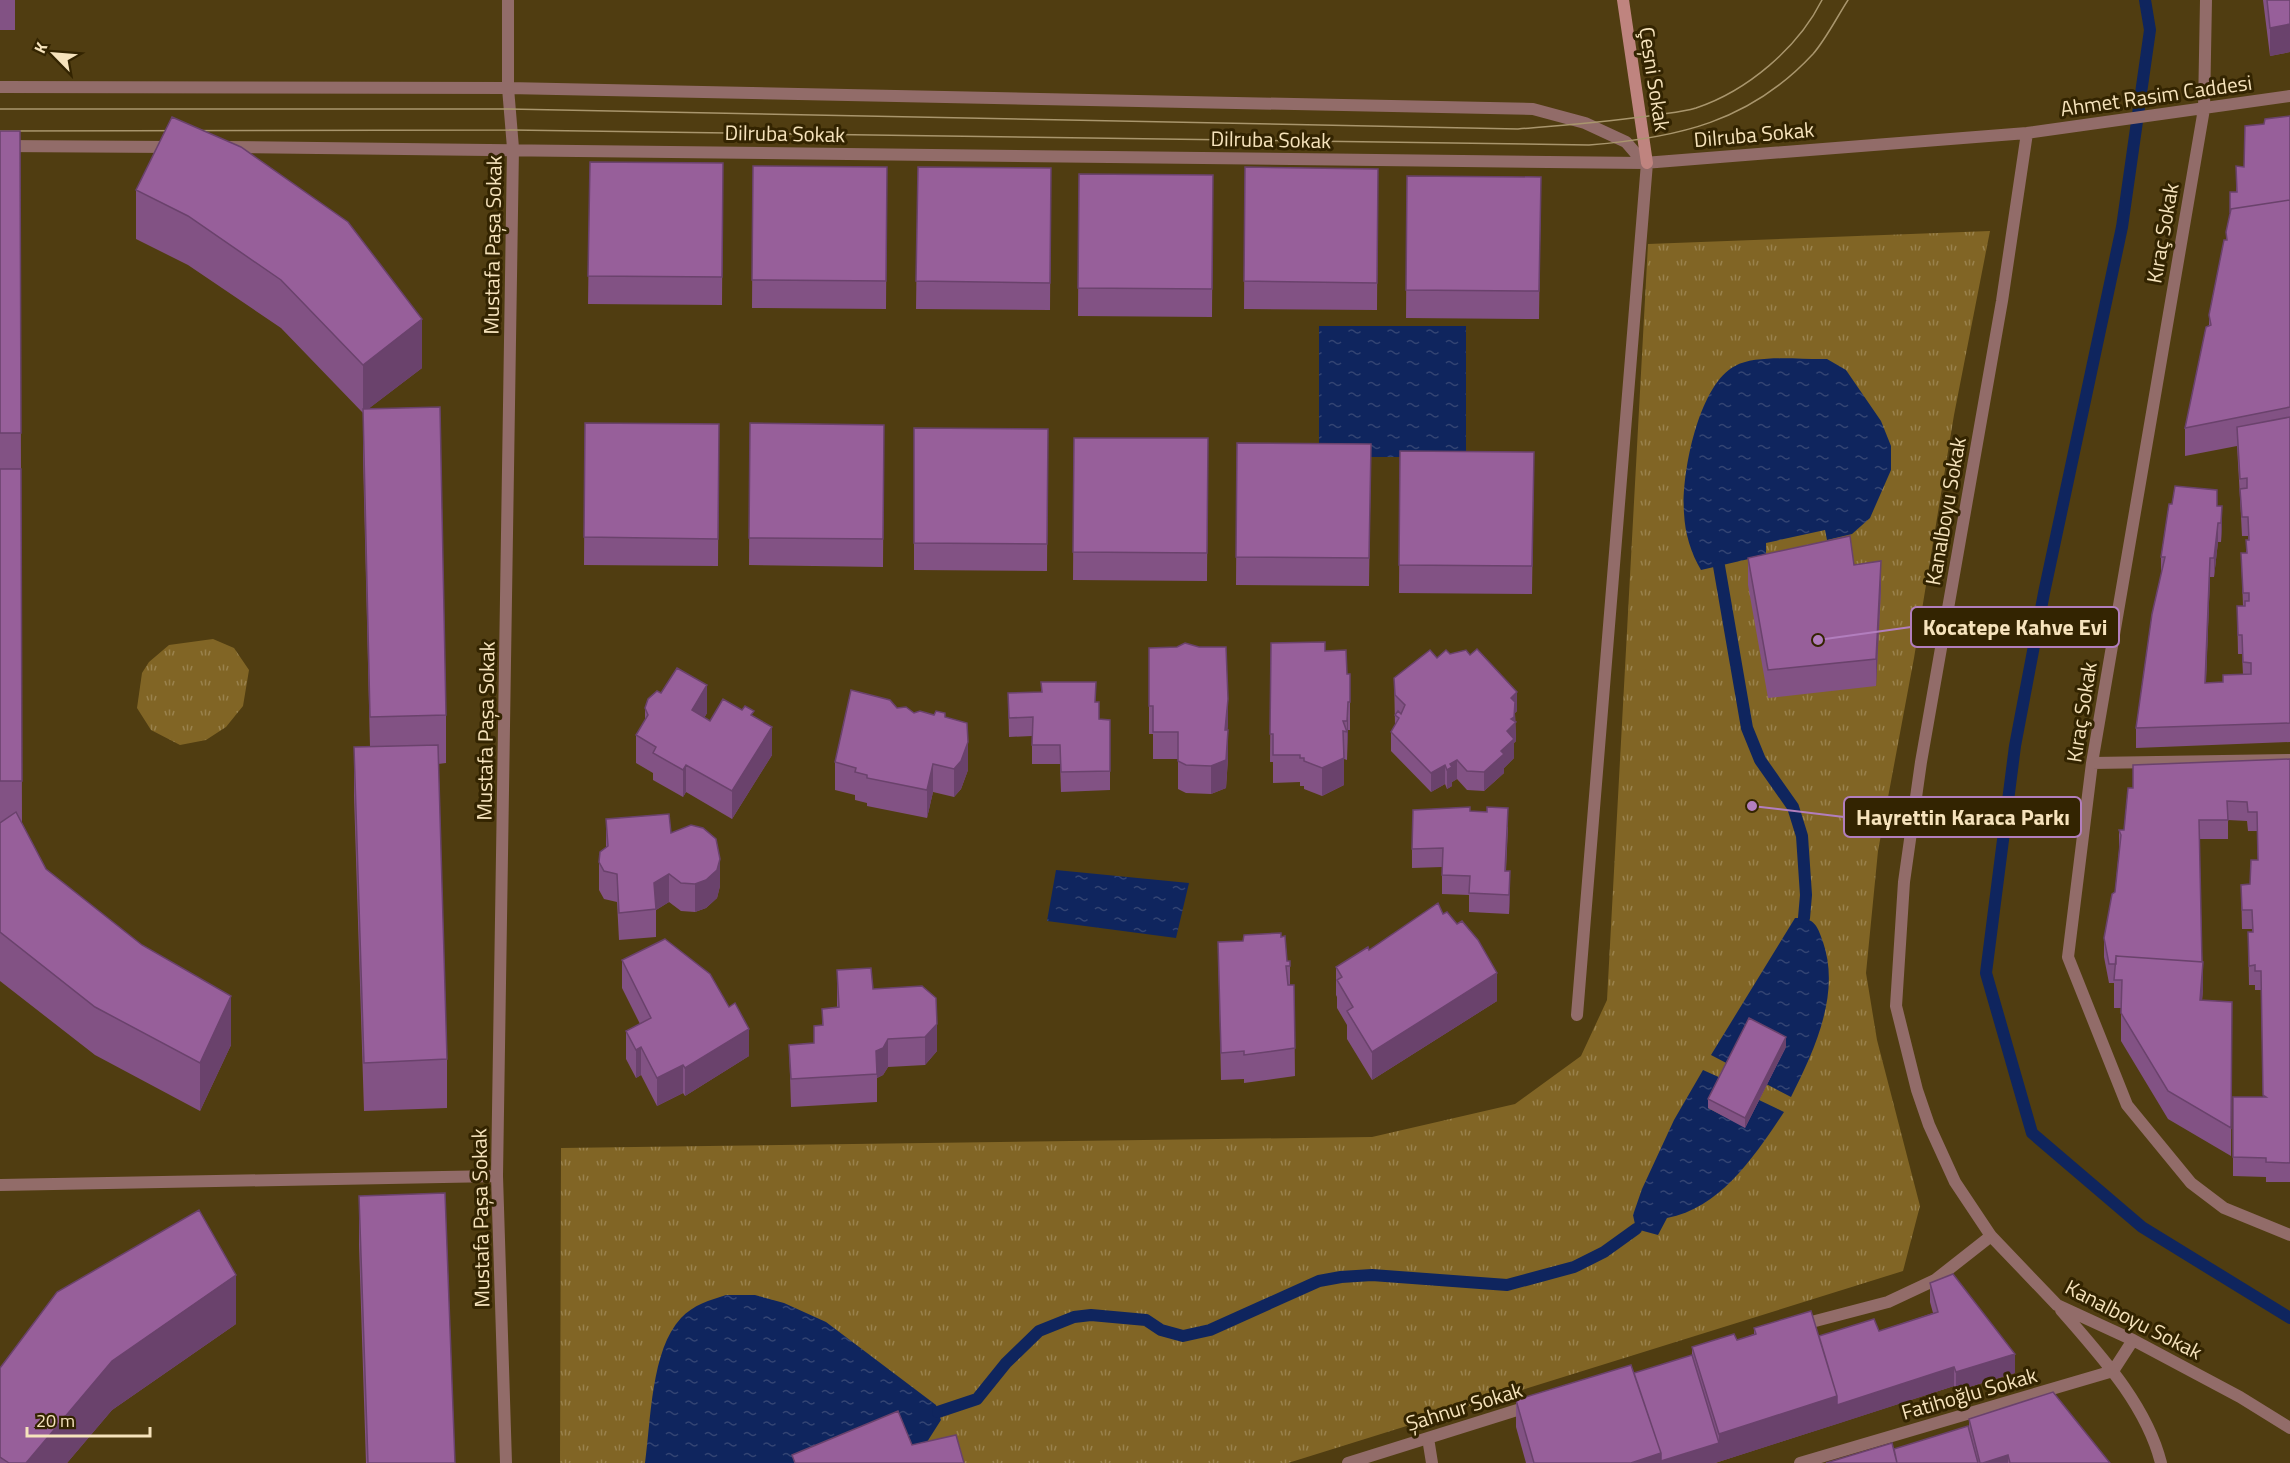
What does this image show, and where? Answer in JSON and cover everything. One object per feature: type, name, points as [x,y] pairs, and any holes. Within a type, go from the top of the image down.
[{"type":"street","name":"Mustafa Paşa Sokak","points":[[506,1463],[497,1176],[513,148],[508,88],[508,0]]},
{"type":"street","name":"Çeşni Sokak","points":[[1623,0],[1646,163]]},
{"type":"street","name":"Kıraç Sokak","points":[[2206,0],[2204,109],[2092,763],[2068,957],[2127,1105],[2191,1183],[2224,1208],[2290,1235]]},
{"type":"street","points":[[0,87],[508,88],[1533,109],[1585,123],[1626,142],[1646,163],[1577,1015]]},
{"type":"street","name":"Ahmet Rasim Caddesi","points":[[2027,133],[2290,96]]},
{"type":"street","name":"Dilruba Sokak","points":[[215,147],[513,148],[1646,163],[2027,133]]},
{"type":"street","name":"Kanalboyu Sokak","points":[[2027,133],[2000,313],[1920,762],[1904,882],[1896,1006],[1917,1090],[1929,1125],[1954,1182],[1991,1236],[2057,1305],[2133,1340],[2240,1397],[2290,1428]]},
{"type":"street","points":[[0,146],[191,147]]},
{"type":"street","points":[[2092,763],[2290,759]]},
{"type":"street","points":[[0,1185],[497,1176]]},
{"type":"street","points":[[1782,1329],[1888,1302],[1935,1280],[1991,1236]]},
{"type":"street","points":[[2057,1305],[2113,1371],[2156,1444],[2161,1463]]},
{"type":"street","points":[[2113,1371],[2133,1340]]},
{"type":"street","name":"Fatihoğlu Sokak","points":[[1800,1463],[2113,1371]]},
{"type":"street","name":"Şahnur Sokak","points":[[1348,1463],[1539,1403]]},
{"type":"street","points":[[1428,1438],[1432,1463]]},
{"type":"green space","points":[[1990,231],[1954,415],[1914,658],[1878,851],[1866,973],[1877,1040],[1920,1206],[1903,1271],[1288,1463],[560,1463],[561,1148],[1372,1137],[1515,1104],[1581,1056],[1607,1000],[1648,244]]},
{"type":"green space","points":[[213,639],[234,648],[249,670],[243,706],[226,727],[206,740],[180,745],[151,730],[137,708],[142,673],[149,662],[169,645]]},
{"type":"water","points":[[1319,326],[1466,326],[1466,457],[1319,457]]},
{"type":"water","points":[[1767,359],[1827,359],[1846,370],[1881,421],[1891,446],[1891,470],[1870,518],[1852,534],[1827,540],[1825,530],[1766,543],[1766,555],[1701,570],[1687,536],[1684,497],[1694,433],[1711,392],[1722,376],[1744,362]]},
{"type":"water","points":[[1056,870],[1189,883],[1176,938],[1047,921]]},
{"type":"water","points":[[1795,918],[1807,919],[1817,927],[1828,962],[1829,982],[1827,1002],[1816,1041],[1791,1097],[1711,1055]]},
{"type":"water","points":[[1703,1070],[1723,1079],[1708,1108],[1745,1127],[1759,1100],[1784,1112],[1748,1162],[1720,1191],[1704,1203],[1667,1218],[1658,1235],[1636,1229],[1633,1215],[1642,1189],[1674,1120]]},
{"type":"water","points":[[726,1295],[755,1295],[784,1303],[826,1322],[936,1405],[941,1420],[927,1442],[836,1463],[645,1463],[654,1386],[658,1367],[671,1332],[681,1318],[696,1306]]},
{"type":"building","points":[[2267,0],[2290,0],[2290,24],[2270,28]]},
{"type":"building","points":[[2290,116],[2290,200],[2231,209],[2230,213],[2230,192],[2237,192],[2236,166],[2244,167],[2245,126],[2264,124],[2265,119]]},
{"type":"building","points":[[172,117],[241,147],[348,222],[422,319],[363,365],[281,280],[188,216],[136,190]]},
{"type":"building","points":[[0,131],[20,131],[21,433],[0,433]]},
{"type":"building","points":[[590,162],[723,163],[722,277],[588,276]]},
{"type":"building","points":[[753,166],[887,167],[886,281],[752,280]]},
{"type":"building","points":[[918,167],[1051,168],[1050,283],[916,281]]},
{"type":"building","points":[[1245,167],[1378,169],[1377,283],[1244,281]]},
{"type":"building","points":[[1079,174],[1213,175],[1212,289],[1078,288]]},
{"type":"building","points":[[1407,176],[1541,177],[1539,291],[1406,290]]},
{"type":"building","points":[[2290,200],[2290,407],[2185,428],[2206,327],[2211,325],[2209,315],[2224,240],[2227,240],[2226,232],[2231,209]]},
{"type":"building","points":[[440,407],[446,715],[370,717],[363,409]]},
{"type":"building","points":[[2290,417],[2290,723],[2136,728],[2152,614],[2165,557],[2161,557],[2169,504],[2172,504],[2175,486],[2217,490],[2217,506],[2222,506],[2214,558],[2210,558],[2205,683],[2223,682],[2223,675],[2251,674],[2251,663],[2243,662],[2242,635],[2238,635],[2237,606],[2245,606],[2245,601],[2249,601],[2249,593],[2243,593],[2241,553],[2247,553],[2246,540],[2249,540],[2248,517],[2242,517],[2240,489],[2247,488],[2247,478],[2240,479],[2237,427]]},
{"type":"building","points":[[585,423],[719,424],[718,539],[584,537]]},
{"type":"building","points":[[750,423],[884,425],[883,539],[749,538]]},
{"type":"building","points":[[914,428],[1048,429],[1047,544],[914,543]]},
{"type":"building","points":[[1074,438],[1208,438],[1207,553],[1073,552]]},
{"type":"building","points":[[1237,443],[1371,444],[1369,558],[1236,557]]},
{"type":"building","points":[[1400,451],[1534,452],[1532,566],[1399,565]]},
{"type":"building","points":[[0,469],[21,469],[22,781],[0,781]]},
{"type":"building","points":[[1850,536],[1854,565],[1881,561],[1876,659],[1768,670],[1748,558]]},
{"type":"building","points":[[1325,642],[1325,651],[1346,650],[1347,674],[1350,674],[1350,702],[1348,702],[1347,721],[1343,721],[1347,732],[1343,731],[1344,758],[1322,768],[1304,761],[1300,755],[1273,755],[1273,734],[1270,734],[1271,643]]},
{"type":"building","points":[[1185,643],[1199,647],[1226,647],[1228,699],[1225,730],[1228,730],[1226,760],[1211,766],[1186,765],[1178,761],[1178,732],[1153,732],[1153,706],[1149,706],[1149,648],[1177,647]]},
{"type":"building","points":[[1477,649],[1517,692],[1511,698],[1515,702],[1514,717],[1511,719],[1516,722],[1507,731],[1514,739],[1501,751],[1504,754],[1484,772],[1467,771],[1457,760],[1450,764],[1452,767],[1447,770],[1445,765],[1431,773],[1391,732],[1399,718],[1395,715],[1398,711],[1401,714],[1405,705],[1395,695],[1394,678],[1430,650],[1437,658],[1446,650],[1450,654],[1466,650],[1470,655]]},
{"type":"building","points":[[677,668],[707,685],[692,710],[710,721],[723,699],[742,710],[745,706],[754,711],[751,715],[772,727],[732,791],[686,765],[683,770],[653,753],[656,747],[636,735],[648,715],[645,708],[648,699],[657,691],[661,693]]},
{"type":"building","points":[[1041,682],[1096,682],[1095,702],[1099,702],[1099,719],[1110,720],[1110,771],[1061,772],[1060,745],[1032,745],[1033,717],[1009,718],[1008,693],[1042,692]]},
{"type":"building","points":[[851,690],[890,700],[897,708],[906,707],[914,713],[920,711],[934,715],[936,711],[945,713],[945,717],[967,723],[968,742],[961,761],[954,769],[933,764],[927,790],[867,778],[867,775],[855,772],[856,768],[835,762]]},
{"type":"building","points":[[438,745],[447,1059],[364,1063],[354,747]]},
{"type":"building","points":[[2290,759],[2290,1163],[2266,1162],[2266,1158],[2233,1157],[2233,1097],[2266,1097],[2263,1095],[2261,971],[2255,971],[2255,965],[2249,966],[2248,932],[2253,932],[2252,910],[2242,910],[2241,885],[2250,884],[2251,860],[2258,860],[2257,812],[2248,812],[2247,802],[2227,801],[2228,820],[2199,820],[2202,962],[2116,956],[2116,964],[2109,964],[2104,938],[2112,894],[2115,892],[2121,835],[2119,830],[2124,830],[2128,788],[2133,788],[2133,765]]},
{"type":"building","points":[[1470,807],[1470,811],[1487,812],[1487,807],[1508,808],[1505,871],[1510,871],[1509,895],[1469,893],[1470,876],[1442,875],[1443,848],[1412,849],[1413,810]]},
{"type":"building","points":[[16,812],[46,869],[142,945],[231,996],[200,1063],[95,1007],[0,932],[0,823]]},
{"type":"building","points":[[669,814],[671,833],[691,825],[703,828],[716,839],[720,859],[717,870],[706,880],[695,884],[681,883],[669,874],[654,883],[656,909],[619,913],[617,874],[604,871],[599,862],[600,852],[608,846],[606,819]]},
{"type":"building","points":[[1438,903],[1443,914],[1447,912],[1457,924],[1462,921],[1478,940],[1497,973],[1372,1052],[1347,1011],[1353,1007],[1337,980],[1342,977],[1336,967],[1368,947],[1369,950]]},
{"type":"building","points":[[1281,933],[1281,937],[1285,936],[1287,961],[1290,961],[1290,966],[1286,966],[1288,985],[1294,985],[1295,1048],[1244,1055],[1244,1051],[1221,1053],[1218,942],[1243,941],[1244,935]]},
{"type":"building","points":[[665,939],[710,974],[729,1007],[735,1003],[749,1029],[685,1068],[683,1065],[657,1078],[641,1047],[636,1050],[626,1031],[651,1018],[622,960]]},
{"type":"building","points":[[2116,956],[2203,962],[2200,1000],[2232,1002],[2231,1128],[2168,1091],[2121,1013],[2122,980],[2114,980]]},
{"type":"building","points":[[871,968],[873,989],[922,986],[936,998],[937,1024],[925,1037],[888,1039],[883,1048],[876,1051],[877,1074],[791,1079],[789,1045],[814,1043],[814,1026],[823,1025],[822,1009],[839,1007],[837,970]]},
{"type":"building","points":[[1749,1018],[1786,1037],[1745,1118],[1708,1099]]},
{"type":"building","points":[[445,1193],[455,1463],[368,1463],[359,1196]]},
{"type":"building","points":[[199,1210],[236,1275],[112,1361],[26,1463],[9,1463],[0,1457],[0,1368],[57,1292]]},
{"type":"building","points":[[1953,1274],[2015,1354],[1956,1372],[1954,1367],[1837,1405],[1837,1396],[1819,1336],[1874,1319],[1879,1331],[1938,1312],[1930,1283]]},
{"type":"building","points":[[1811,1311],[1837,1396],[1719,1434],[1692,1347],[1734,1334],[1737,1340],[1756,1334],[1754,1328]]},
{"type":"building","points":[[1692,1355],[1719,1443],[1661,1461],[1661,1453],[1634,1373]]},
{"type":"building","points":[[1631,1365],[1661,1453],[1631,1463],[1534,1463],[1516,1400]]},
{"type":"building","points":[[2053,1392],[2110,1463],[2010,1463],[2008,1455],[1980,1463],[1969,1419]]},
{"type":"building","points":[[898,1411],[912,1445],[956,1435],[964,1463],[795,1463],[792,1455]]},
{"type":"building","points":[[1968,1426],[1978,1463],[1897,1463],[1894,1449]]},
{"type":"building","points":[[1892,1443],[1897,1463],[1826,1463]]},
{"type":"waterway","points":[[2145,0],[2150,30],[2122,227],[2044,593],[2015,746],[1986,973],[2032,1133],[2142,1227],[2290,1318]]},
{"type":"waterway","points":[[1719,566],[1747,728],[1760,760],[1793,807],[1802,836],[1806,895],[1804,918]]},
{"type":"waterway","points":[[938,1412],[977,1399],[1006,1363],[1039,1331],[1074,1317],[1091,1315],[1146,1320],[1161,1330],[1183,1336],[1210,1330],[1319,1281],[1341,1277],[1372,1275],[1507,1285],[1574,1267],[1604,1252],[1636,1229]]},
{"type":"tram line","points":[[0,109],[509,109],[1518,129],[1676,112],[1696,108],[1715,100],[1734,91],[1769,66],[1799,35],[1822,0]]},
{"type":"tram line","points":[[0,131],[512,130],[1589,145],[1682,131],[1738,111],[1764,96],[1789,77],[1813,54],[1848,0]]},
{"type":"place","name":"Kocatepe Kahve Evi","points":[[1818,640]]},
{"type":"place","name":"Hayrettin Karaca Parkı","points":[[1752,806]]}]
